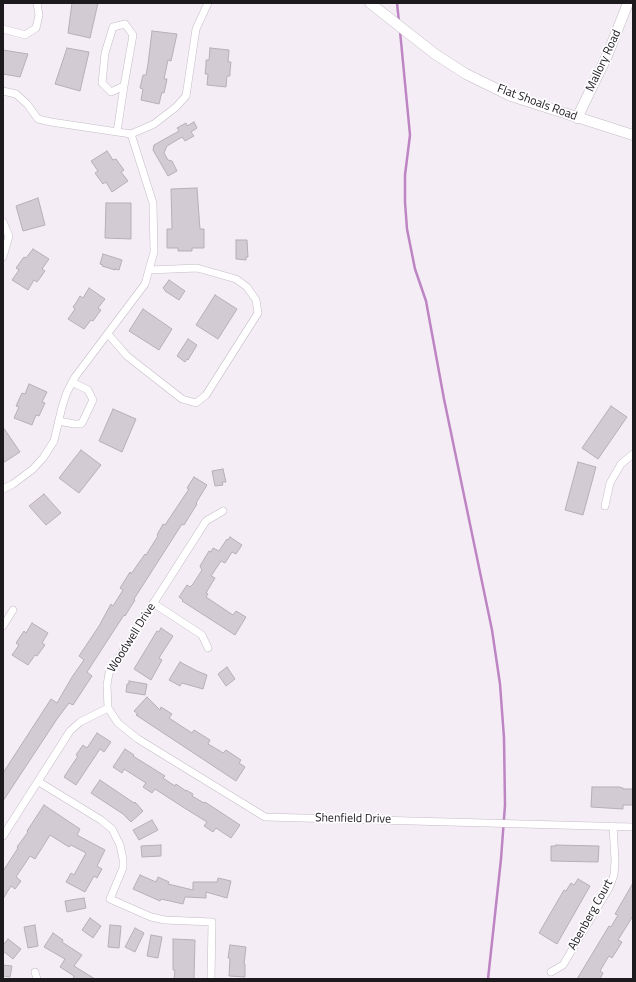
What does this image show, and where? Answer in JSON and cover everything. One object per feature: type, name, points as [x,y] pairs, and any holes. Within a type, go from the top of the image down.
[{"type":"street","points":[[3,29],[25,35],[36,28],[39,15],[36,3]]},
{"type":"street","points":[[3,91],[16,94],[27,104],[38,119],[131,134],[154,124],[176,107],[186,96],[196,29],[208,3]]},
{"type":"street","name":"Flat Shoals Road","points":[[370,3],[435,54],[466,74],[511,96],[633,136]]},
{"type":"street","name":"Mallory Road","points":[[577,118],[607,56],[628,3]]},
{"type":"street","points":[[117,132],[133,34],[125,24],[113,27],[105,53],[102,83],[111,92],[124,86]]},
{"type":"street","points":[[3,489],[28,473],[43,458],[54,441],[67,392],[72,382],[145,284],[154,252],[153,203],[131,134]]},
{"type":"street","points":[[3,222],[9,236],[3,258]]},
{"type":"street","points":[[108,334],[127,356],[182,399],[196,404],[206,395],[258,313],[256,300],[247,287],[236,279],[196,268],[149,270]]},
{"type":"street","points":[[59,421],[81,424],[93,400],[88,390],[72,382]]},
{"type":"street","points":[[605,506],[610,483],[621,464],[633,454]]},
{"type":"street","name":"Woodwell Drive","points":[[108,708],[107,685],[109,673],[206,520],[223,510]]},
{"type":"street","points":[[153,603],[202,635],[208,648]]},
{"type":"street","points":[[3,626],[14,610]]},
{"type":"street","points":[[3,836],[70,732],[80,722],[108,708]]},
{"type":"street","name":"Shenfield Drive","points":[[108,708],[118,723],[138,739],[265,817],[633,827]]},
{"type":"street","points":[[39,782],[101,820],[112,829],[120,845],[123,868],[110,899],[151,917],[165,920],[212,922],[211,979]]},
{"type":"street","name":"Abenberg Court","points":[[551,972],[563,965],[609,888],[614,875],[615,861],[613,826]]},
{"type":"building","points":[[72,3],[98,3],[90,38],[68,33]]},
{"type":"building","points":[[152,31],[177,34],[171,61],[168,60],[164,79],[167,79],[166,84],[159,104],[141,100],[143,89],[140,88],[143,75],[146,75]]},
{"type":"building","points":[[67,48],[89,52],[80,91],[55,84]]},
{"type":"building","points":[[210,48],[229,50],[228,62],[231,62],[230,76],[227,76],[226,87],[207,85],[208,74],[205,74],[206,60],[209,60]]},
{"type":"building","points":[[3,50],[28,54],[20,77],[3,74]]},
{"type":"building","points":[[194,122],[197,128],[191,132],[194,136],[185,141],[182,137],[167,146],[164,153],[168,160],[172,161],[177,171],[168,176],[153,150],[154,145],[179,131],[177,128],[186,123],[187,126]]},
{"type":"building","points":[[107,151],[113,160],[116,159],[124,170],[121,172],[128,181],[112,192],[106,182],[103,184],[95,173],[98,171],[91,161]]},
{"type":"building","points":[[197,188],[200,229],[204,229],[204,248],[192,248],[192,251],[178,251],[178,248],[167,248],[167,229],[172,229],[171,189]]},
{"type":"building","points":[[38,198],[45,225],[23,231],[16,206]]},
{"type":"building","points":[[106,203],[131,203],[131,239],[105,238]]},
{"type":"building","points":[[236,240],[247,240],[248,257],[246,257],[246,260],[236,259]]},
{"type":"building","points":[[33,249],[49,259],[42,269],[45,271],[37,282],[34,280],[28,290],[12,280],[19,270],[16,268],[24,257],[26,258]]},
{"type":"building","points":[[103,254],[122,260],[119,270],[102,266],[103,265],[100,264]]},
{"type":"building","points":[[169,280],[185,291],[179,300],[163,288]]},
{"type":"building","points":[[89,288],[105,299],[98,308],[101,310],[93,321],[91,320],[84,329],[68,319],[75,309],[73,307],[80,296],[83,298]]},
{"type":"building","points":[[215,295],[237,309],[218,339],[196,325]]},
{"type":"building","points":[[143,309],[172,329],[159,350],[129,331]]},
{"type":"building","points":[[188,339],[197,345],[188,360],[187,359],[185,362],[177,356]]},
{"type":"building","points":[[29,384],[47,392],[42,402],[45,403],[39,416],[36,415],[32,425],[14,418],[19,407],[16,406],[22,393],[25,394]]},
{"type":"building","points":[[611,406],[627,417],[598,459],[582,448]]},
{"type":"building","points":[[113,409],[136,419],[122,452],[99,441]]},
{"type":"building","points":[[3,427],[20,452],[3,463]]},
{"type":"building","points":[[81,450],[101,465],[79,493],[59,478]]},
{"type":"building","points":[[578,462],[596,467],[583,515],[565,510]]},
{"type":"building","points":[[223,469],[226,482],[222,482],[223,485],[215,486],[212,471]]},
{"type":"building","points":[[194,477],[207,485],[196,503],[197,504],[184,525],[182,524],[134,599],[135,600],[125,616],[124,615],[87,672],[92,676],[73,705],[69,703],[57,719],[3,801],[3,773],[51,699],[57,703],[84,660],[79,656],[99,626],[111,604],[113,606],[123,590],[120,588],[130,572],[131,574],[145,554],[146,555],[158,536],[157,535],[163,524],[165,525],[189,489],[187,488]]},
{"type":"building","points":[[44,494],[61,513],[46,525],[29,506]]},
{"type":"building","points":[[230,537],[242,545],[236,554],[232,552],[225,563],[221,561],[211,576],[215,578],[206,593],[208,594],[206,597],[233,615],[236,611],[246,617],[235,635],[182,601],[183,600],[179,597],[187,585],[190,587],[193,584],[202,570],[200,566],[209,551],[211,552],[213,548],[219,551]]},
{"type":"building","points":[[32,623],[48,633],[42,643],[45,645],[28,665],[12,655],[19,645],[16,643],[24,631],[26,633]]},
{"type":"building","points":[[161,628],[173,636],[159,658],[162,660],[151,680],[134,669],[157,631],[159,632]]},
{"type":"building","points":[[180,662],[207,675],[203,689],[182,683],[180,686],[169,680]]},
{"type":"building","points":[[227,667],[235,679],[226,686],[218,674]]},
{"type":"building","points":[[129,681],[147,684],[145,695],[126,692]]},
{"type":"building","points":[[147,697],[160,710],[161,707],[172,714],[169,718],[192,733],[194,730],[210,740],[208,744],[223,753],[226,750],[241,760],[239,763],[245,767],[236,781],[136,715],[138,714],[134,711]]},
{"type":"building","points":[[97,733],[111,742],[104,752],[100,749],[76,785],[64,777],[78,756],[76,755],[83,745],[87,748]]},
{"type":"building","points":[[125,749],[134,755],[133,756],[165,776],[163,778],[175,786],[176,784],[193,794],[192,796],[204,803],[205,802],[240,825],[231,838],[216,828],[213,832],[204,826],[207,822],[155,789],[152,793],[143,787],[146,783],[124,769],[122,773],[113,767]]},
{"type":"building","points":[[100,780],[134,803],[135,802],[143,811],[131,822],[123,814],[91,793]]},
{"type":"building","points":[[592,787],[619,787],[623,789],[633,789],[633,805],[623,805],[623,809],[591,807]]},
{"type":"building","points":[[44,805],[80,829],[77,835],[105,850],[97,866],[102,869],[97,878],[94,876],[85,892],[66,882],[71,873],[74,875],[86,853],[71,845],[69,847],[50,835],[35,859],[30,856],[16,877],[21,881],[15,889],[11,886],[3,899],[3,871]]},
{"type":"building","points":[[152,820],[158,830],[139,840],[133,830]]},
{"type":"building","points":[[161,845],[161,856],[142,857],[141,846]]},
{"type":"building","points":[[551,846],[599,846],[598,862],[551,861]]},
{"type":"building","points":[[140,875],[156,882],[158,877],[169,882],[168,884],[193,890],[193,882],[217,882],[218,878],[231,881],[227,898],[206,892],[206,898],[185,897],[183,904],[161,899],[160,901],[133,889]]},
{"type":"building","points":[[578,879],[590,886],[557,944],[539,933],[564,890],[566,891],[571,883],[574,885]]},
{"type":"building","points":[[633,883],[633,916],[618,940],[622,942],[612,958],[609,956],[607,959],[600,971],[603,973],[600,979],[577,979],[609,926],[611,927],[618,915],[615,914]]},
{"type":"building","points":[[84,898],[86,908],[67,912],[65,901]]},
{"type":"building","points":[[90,918],[101,926],[93,938],[82,930]]},
{"type":"building","points":[[35,925],[38,946],[28,948],[24,927]]},
{"type":"building","points":[[110,925],[121,926],[119,948],[108,947]]},
{"type":"building","points":[[135,928],[144,933],[135,952],[125,947]]},
{"type":"building","points":[[53,933],[63,940],[62,942],[82,955],[74,966],[95,979],[73,979],[74,976],[60,967],[65,959],[44,947]]},
{"type":"building","points":[[151,935],[162,937],[158,958],[147,956]]},
{"type":"building","points":[[8,939],[21,949],[13,959],[3,951],[3,945]]},
{"type":"building","points":[[173,939],[195,940],[194,979],[174,979],[175,970],[173,970]]},
{"type":"building","points":[[230,945],[246,947],[244,964],[245,977],[229,976],[230,958],[228,958]]},
{"type":"building","points":[[3,965],[12,966],[10,977],[3,976]]},
{"type":"waterway","points":[[397,3],[399,22]]},
{"type":"waterway","points":[[400,31],[410,135],[405,175],[407,229],[415,269],[426,301],[444,399],[492,630],[500,684],[504,738],[505,805],[501,859],[488,979]]}]
